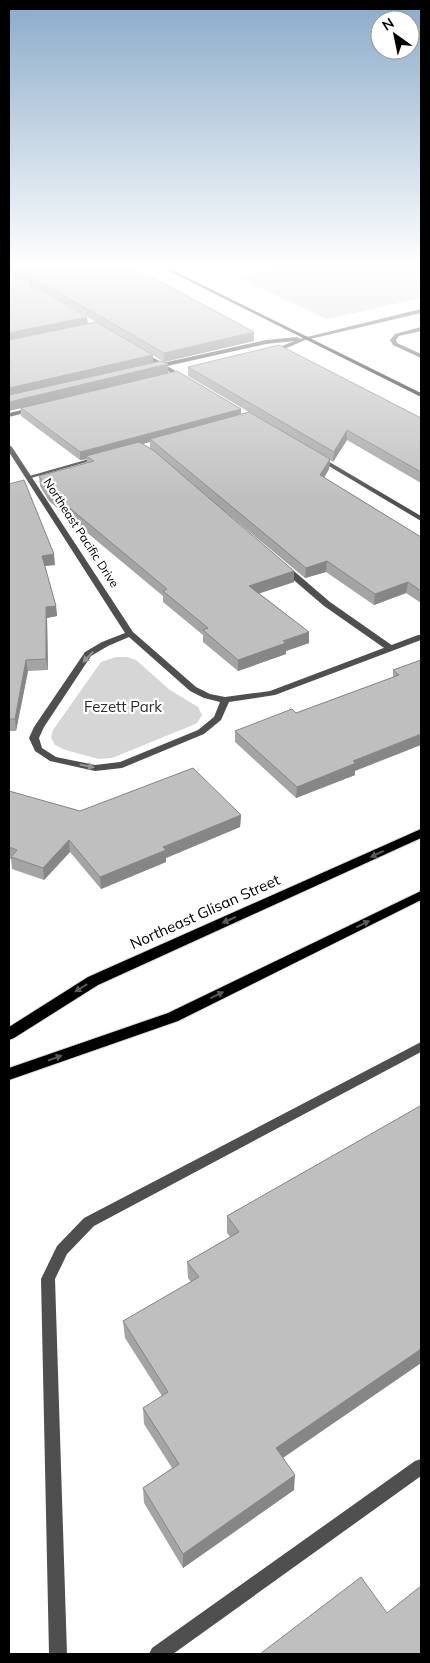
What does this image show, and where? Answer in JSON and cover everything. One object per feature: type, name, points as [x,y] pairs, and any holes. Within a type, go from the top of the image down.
[{"type":"main road","points":[[321,346],[421,396]]},
{"type":"main road","name":"Northeast Glisan Street","points":[[9,1034],[93,980],[421,833]]},
{"type":"main road","points":[[9,1074],[173,1017],[421,895]]},
{"type":"street","points":[[153,367],[250,346]]},
{"type":"street","points":[[262,354],[281,350],[290,346]]},
{"type":"street","points":[[398,346],[421,356]]},
{"type":"street","points":[[138,351],[194,384]]},
{"type":"street","points":[[169,376],[188,372]]},
{"type":"street","points":[[9,415],[37,408]]},
{"type":"street","name":"Northeast Pacific Drive","points":[[9,447],[130,634],[194,689],[207,696],[226,700],[272,693],[421,637]]},
{"type":"street","points":[[311,454],[421,520]]},
{"type":"street","points":[[29,476],[103,457]]},
{"type":"street","points":[[275,560],[327,604],[390,648]]},
{"type":"street","points":[[130,634],[105,644],[88,654],[39,727],[34,738],[38,749],[53,759],[95,768],[122,765],[201,732],[218,718],[226,700]]},
{"type":"street","points":[[58,1654],[48,1279],[62,1250],[89,1222],[421,1047]]},
{"type":"street","points":[[158,1654],[421,1468]]},
{"type":"green space","name":"Fezett Park","points":[[116,657],[127,657],[136,660],[170,690],[198,707],[202,715],[197,723],[112,758],[99,759],[65,750],[55,745],[51,738],[53,730],[101,662]]},
{"type":"building","points":[[9,346],[137,346],[153,355],[9,388]]},
{"type":"building","points":[[151,346],[196,346],[164,353]]},
{"type":"building","points":[[280,346],[421,418],[421,472],[347,430],[334,452],[188,367]]},
{"type":"building","points":[[161,361],[168,364],[9,402],[9,395]]},
{"type":"building","points":[[177,371],[241,409],[80,452],[21,408]]},
{"type":"building","points":[[249,412],[330,459],[320,475],[421,537],[421,591],[408,582],[375,594],[327,561],[306,568],[150,439]]},
{"type":"building","points":[[139,442],[153,450],[294,571],[249,586],[309,632],[283,641],[286,643],[238,660],[203,630],[208,628],[163,591],[167,589],[48,490],[39,476],[94,461],[86,456]]},
{"type":"building","points":[[24,480],[54,554],[42,556],[56,606],[46,607],[46,659],[26,660],[15,719],[9,719],[9,484]]},
{"type":"building","points":[[421,660],[421,734],[353,761],[356,763],[297,787],[235,731],[292,709],[296,713],[399,675],[393,670]]},
{"type":"building","points":[[193,768],[241,815],[163,847],[166,850],[100,877],[69,840],[43,868],[11,857],[17,850],[9,847],[9,791],[80,811]]},
{"type":"building","points":[[420,1106],[421,1349],[276,1448],[295,1475],[183,1554],[143,1488],[179,1464],[143,1408],[168,1392],[123,1321],[199,1277],[187,1262],[239,1232],[227,1216]]},
{"type":"building","points":[[361,1577],[387,1613],[421,1586],[421,1654],[260,1654]]}]
